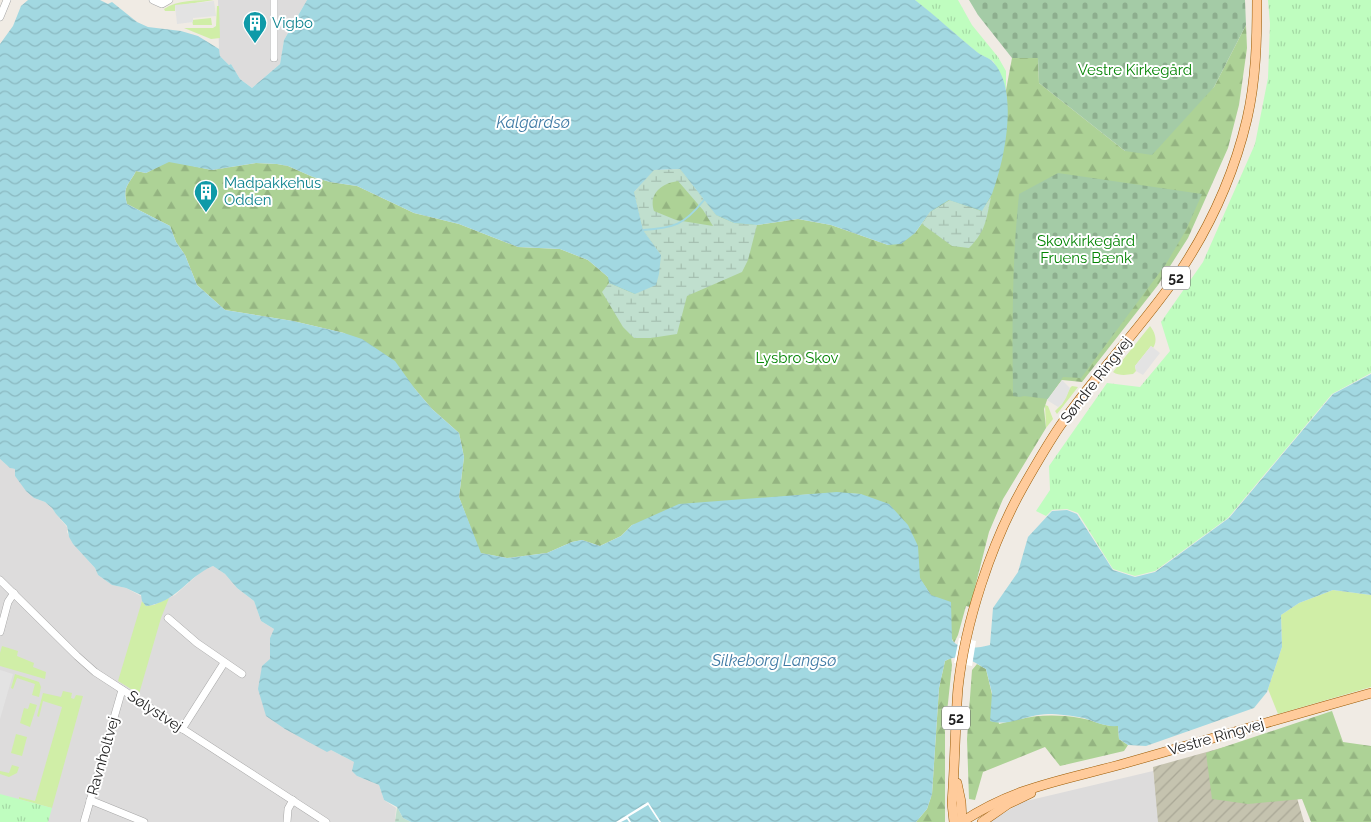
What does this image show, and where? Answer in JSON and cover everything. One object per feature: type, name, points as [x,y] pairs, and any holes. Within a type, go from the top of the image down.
[{"type":"main road","name":"Søndre Ringvej","points":[[954,822],[952,803],[956,711],[967,639],[994,551],[1023,488],[1061,425],[1177,276],[1214,212],[1237,153],[1247,118],[1256,48],[1257,0]]},
{"type":"main road","name":"Vestre Ringvej","points":[[962,822],[979,811],[1014,794],[1050,782],[1371,693]]},
{"type":"main road","name":"Søndre Ringvej","points":[[954,771],[961,802],[962,822]]},
{"type":"main road","name":"Vestre Ringvej","points":[[982,822],[1008,804],[1060,780]]},
{"type":"street","points":[[0,17],[7,0]]},
{"type":"street","points":[[153,0],[160,4],[169,0]]},
{"type":"street","points":[[274,0],[274,58]]},
{"type":"street","name":"Sølystvej","points":[[0,580],[95,672],[326,822]]},
{"type":"street","points":[[0,632],[8,602],[14,592]]},
{"type":"street","points":[[168,618],[196,643],[242,674]]},
{"type":"street","points":[[182,729],[224,662]]},
{"type":"street","name":"Ravnholtvej","points":[[84,822],[122,690]]},
{"type":"street","points":[[970,822],[1014,794]]},
{"type":"street","points":[[90,800],[144,822]]},
{"type":"street","points":[[288,822],[288,808],[293,800]]},
{"type":"shaded area","points":[[218,0],[307,0],[284,40],[280,64],[252,88],[240,79],[231,64],[229,65],[220,56]]},
{"type":"shaded area","points":[[214,1],[216,16],[193,18],[193,22],[177,24],[175,5]]},
{"type":"shaded area","points":[[1151,346],[1160,353],[1143,375],[1136,371],[1135,366]]},
{"type":"shaded area","points":[[1062,380],[1070,388],[1066,398],[1058,407],[1047,400]]},
{"type":"shaded area","points":[[0,459],[10,468],[15,469],[15,476],[34,498],[45,502],[52,508],[67,527],[67,532],[73,544],[95,568],[98,575],[112,585],[126,588],[154,605],[175,595],[203,570],[213,566],[225,574],[237,588],[254,601],[261,621],[274,629],[270,638],[270,659],[331,750],[354,762],[357,776],[379,785],[384,800],[396,808],[395,822],[0,822]]},
{"type":"shaded area","points":[[0,670],[13,674],[0,719]]},
{"type":"shaded area","points":[[1278,732],[1304,822],[1158,822],[1153,767]]},
{"type":"shaded area","points":[[1153,771],[1161,822],[989,822],[1022,802]]},
{"type":"green space","points":[[214,0],[175,6],[175,11],[165,11],[164,9],[181,2]]},
{"type":"green space","points":[[915,0],[958,0],[972,25],[998,57],[1006,71],[1006,90],[993,61],[979,54]]},
{"type":"green space","name":"Vestre Kirkegård","points":[[969,0],[1245,0],[1246,25],[1214,87],[1152,155],[1125,151],[1039,83],[1038,58],[1012,58],[978,15]]},
{"type":"green space","points":[[1268,0],[1371,0],[1371,373],[1332,394],[1228,518],[1155,571],[1135,576],[1113,569],[1078,513],[1067,509],[1052,510],[1046,516],[1036,511],[1050,490],[1049,466],[1107,383],[1140,387],[1170,351],[1161,322],[1203,262],[1255,144],[1268,78],[1270,24]]},
{"type":"green space","points":[[217,6],[219,6],[220,38],[211,39],[184,28],[213,28],[216,26]]},
{"type":"green space","points":[[211,18],[212,25],[193,25],[192,20]]},
{"type":"green space","name":"Lysbro Skov","points":[[1246,25],[1247,48],[1239,105],[1228,148],[1188,238],[1158,285],[1082,382],[1062,380],[1047,400],[1044,409],[1046,428],[1003,499],[989,532],[970,607],[966,606],[954,643],[931,595],[861,494],[804,495],[746,502],[632,525],[621,536],[600,546],[582,540],[572,542],[547,553],[507,558],[480,553],[459,497],[464,457],[459,433],[432,409],[415,389],[344,333],[293,321],[225,310],[197,285],[185,255],[176,242],[170,226],[127,204],[125,193],[136,171],[146,173],[169,161],[212,170],[256,163],[277,164],[288,166],[330,182],[357,186],[414,213],[459,224],[518,247],[560,249],[588,260],[608,277],[661,255],[643,230],[634,192],[680,169],[716,215],[757,225],[798,219],[831,225],[888,245],[915,233],[1007,115],[1006,90],[1012,58],[1038,57],[1039,83],[1125,151],[1214,87]]},
{"type":"green space","points":[[680,169],[716,215],[734,223],[757,225],[748,260],[742,272],[687,296],[677,334],[651,338],[634,338],[623,327],[602,292],[609,283],[635,294],[661,255],[643,230],[634,192],[653,170]],"holes":[[[678,181],[703,210],[713,226],[676,220],[654,211],[653,199],[662,187]]]},
{"type":"green space","name":"Skovkirkegård Fruens Bænk","points":[[1058,173],[1202,194],[1186,230],[1166,264],[1081,378],[1063,377],[1048,399],[1013,396],[1013,295],[1019,194]]},
{"type":"green space","points":[[991,197],[982,230],[969,248],[952,246],[922,224],[930,212],[950,200],[981,211]]},
{"type":"green space","points":[[1150,326],[1155,337],[1155,345],[1153,348],[1151,346],[1135,366],[1136,371],[1133,374],[1125,375],[1113,372]]},
{"type":"green space","points":[[1072,386],[1078,387],[1057,414],[1055,411],[1062,404]]},
{"type":"green space","points":[[1045,405],[1048,406],[1053,419],[1046,428]]},
{"type":"green space","points":[[1333,590],[1371,595],[1371,687],[1278,714],[1268,689],[1282,647],[1281,615],[1299,603]]},
{"type":"green space","points":[[169,598],[161,618],[139,694],[118,681],[142,601],[146,606],[154,605]]},
{"type":"green space","points":[[2,646],[18,651],[17,656],[34,663],[33,667],[46,672],[45,679],[0,666]]},
{"type":"green space","points":[[951,658],[952,665],[945,731],[945,822],[916,822],[927,809],[932,794],[939,688],[945,661]]},
{"type":"green space","points":[[977,664],[986,669],[999,724],[1039,716],[1080,718],[1118,726],[1119,739],[1128,745],[1124,751],[1060,766],[1045,747],[983,772],[975,800],[969,799],[967,739],[972,670]]},
{"type":"green space","points":[[15,674],[39,682],[41,687],[39,697],[32,695],[35,684],[17,678],[13,689],[11,688]]},
{"type":"green space","points":[[63,691],[72,693],[71,698],[74,699],[76,695],[83,696],[52,808],[19,799],[19,797],[35,801],[62,707],[43,701],[39,717],[37,716],[43,693],[61,697]]},
{"type":"green space","points":[[30,703],[37,705],[30,727],[20,723],[24,708],[28,709]]},
{"type":"green space","points":[[1332,711],[1343,742],[1371,746],[1371,822],[1311,822],[1302,799],[1248,804],[1212,799],[1206,753]]},
{"type":"green space","points":[[16,734],[27,737],[22,756],[11,753]]},
{"type":"green space","points":[[12,765],[19,767],[17,773],[9,777],[0,774],[0,771],[9,773]]},
{"type":"green space","points":[[0,794],[52,808],[48,822],[0,822]]},
{"type":"green space","points":[[397,807],[403,818],[411,822],[395,822]]},
{"type":"water","name":"Silkeborg Langsø","points":[[28,0],[100,0],[108,4],[112,2],[137,22],[148,27],[181,31],[198,36],[219,49],[220,56],[229,65],[231,64],[240,79],[252,88],[280,64],[284,40],[307,0],[915,0],[979,53],[993,62],[1001,74],[1006,90],[1007,126],[1005,146],[997,180],[992,194],[982,211],[949,200],[930,212],[915,233],[901,244],[888,245],[831,225],[798,219],[757,225],[734,223],[716,215],[680,169],[654,170],[634,192],[643,230],[661,255],[659,274],[656,285],[635,294],[609,283],[608,277],[588,260],[560,249],[518,247],[459,224],[414,213],[357,186],[330,182],[288,166],[277,164],[256,163],[212,170],[169,162],[146,173],[136,171],[126,189],[127,204],[170,226],[176,242],[185,255],[197,285],[225,310],[293,321],[344,333],[362,339],[395,361],[432,409],[459,433],[464,457],[459,497],[481,553],[507,558],[547,553],[572,542],[582,540],[600,546],[621,536],[632,525],[679,504],[837,492],[861,494],[889,504],[908,525],[918,546],[920,578],[931,595],[951,602],[952,640],[964,647],[975,648],[990,645],[993,608],[1018,572],[1028,537],[1052,511],[1067,510],[1077,514],[1113,570],[1135,577],[1155,572],[1229,518],[1333,394],[1371,374],[1371,595],[1333,590],[1299,603],[1281,615],[1282,647],[1267,692],[1254,708],[1146,746],[1128,745],[1119,739],[1118,726],[1105,725],[1084,718],[1048,714],[1004,722],[990,721],[992,693],[986,669],[961,657],[951,658],[945,661],[939,688],[932,794],[927,809],[916,822],[411,822],[403,818],[397,807],[384,800],[379,785],[357,776],[352,771],[354,762],[331,750],[327,752],[285,729],[266,716],[258,689],[262,666],[270,659],[270,638],[274,629],[261,621],[254,601],[237,588],[225,574],[213,566],[204,570],[166,600],[146,606],[142,601],[141,595],[126,588],[112,585],[98,575],[95,568],[73,544],[69,537],[67,526],[52,508],[26,491],[15,476],[15,469],[10,468],[0,459],[0,44],[13,26],[21,6]]},
{"type":"pier","points":[[959,638],[976,641],[972,666],[954,663]]},
{"type":"pier","points":[[648,802],[661,822],[659,822],[648,805],[628,817],[631,822],[627,819],[616,822]]},
{"type":"waterway","points":[[643,230],[678,224],[690,215],[704,200]]},
{"type":"place","name":"Vigbo","points":[[255,44]]},
{"type":"place","name":"Madpakkehus Odden","points":[[206,213]]},
{"type":"water label","name":"Kalgårdsø","points":[[533,122]]}]
